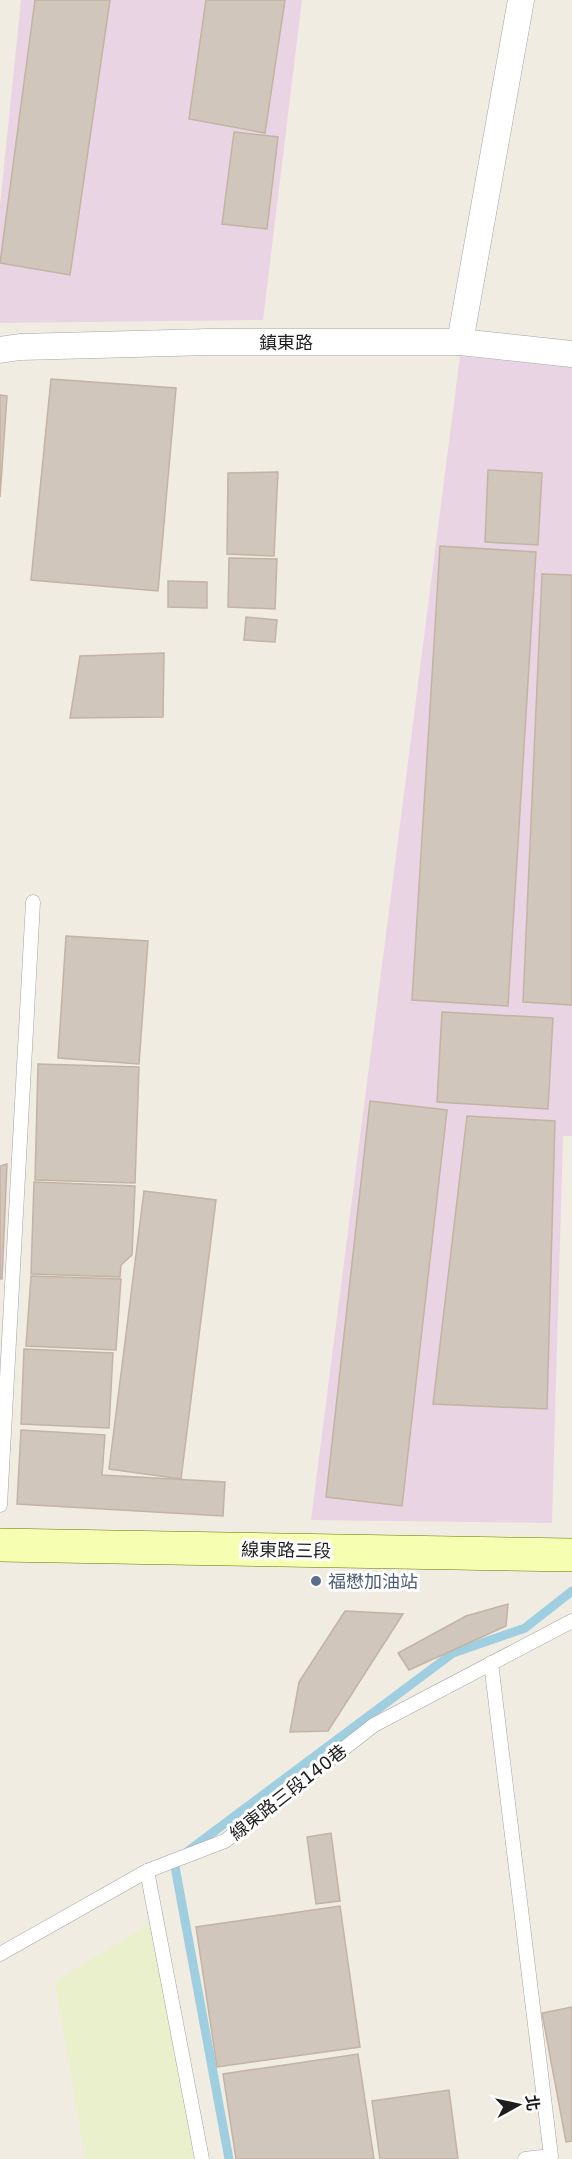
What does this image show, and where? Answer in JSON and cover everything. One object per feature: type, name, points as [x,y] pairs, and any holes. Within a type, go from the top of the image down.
[{"type":"main road","name":"線東路三段","points":[[0,1545],[572,1555]]},
{"type":"street","points":[[460,342],[521,0]]},
{"type":"street","name":"鎮東路","points":[[0,350],[20,347],[209,342],[460,342],[572,354]]},
{"type":"lane","points":[[0,1505],[33,902]]},
{"type":"lane","name":"線東路三段140巷","points":[[0,1954],[147,1871],[225,1842],[375,1725],[572,1621]]},
{"type":"lane","points":[[491,1663],[551,2156],[525,2159]]},
{"type":"lane","points":[[147,1871],[202,2159]]},
{"type":"shaded area","points":[[21,0],[302,0],[263,320],[0,323],[0,205]]},
{"type":"shaded area","points":[[460,356],[572,367],[572,1136],[563,1136],[552,1523],[311,1520]]},
{"type":"green space","points":[[152,1922],[197,2159],[85,2159],[55,1981]]},
{"type":"building","points":[[35,0],[110,0],[70,275],[0,263]]},
{"type":"building","points":[[206,0],[285,0],[265,133],[189,119]]},
{"type":"building","points":[[234,132],[278,137],[267,229],[222,224]]},
{"type":"building","points":[[51,379],[176,388],[158,591],[31,580]]},
{"type":"building","points":[[0,395],[7,396],[0,497]]},
{"type":"building","points":[[488,470],[542,473],[538,545],[485,542]]},
{"type":"building","points":[[278,472],[274,556],[227,554],[228,473]]},
{"type":"building","points":[[440,546],[536,552],[508,1006],[412,1000]]},
{"type":"building","points":[[229,558],[277,559],[275,609],[228,607]]},
{"type":"building","points":[[542,574],[572,575],[572,1005],[523,1002]]},
{"type":"building","points":[[168,581],[207,582],[207,608],[168,607]]},
{"type":"building","points":[[246,617],[277,620],[275,642],[244,640]]},
{"type":"building","points":[[164,653],[163,717],[70,718],[80,656]]},
{"type":"building","points":[[66,936],[148,941],[139,1064],[58,1058]]},
{"type":"building","points":[[442,1012],[553,1018],[548,1109],[437,1102]]},
{"type":"building","points":[[38,1064],[139,1067],[135,1183],[35,1180]]},
{"type":"building","points":[[370,1101],[447,1110],[402,1506],[326,1497]]},
{"type":"building","points":[[467,1116],[555,1121],[547,1409],[433,1404]]},
{"type":"building","points":[[7,1164],[2,1279],[0,1279],[0,1166]]},
{"type":"building","points":[[34,1182],[135,1186],[132,1255],[121,1265],[120,1277],[31,1274]]},
{"type":"building","points":[[144,1191],[216,1200],[181,1479],[109,1469]]},
{"type":"building","points":[[31,1276],[121,1279],[116,1350],[26,1346]]},
{"type":"building","points":[[24,1349],[113,1353],[109,1428],[21,1424]]},
{"type":"building","points":[[21,1430],[105,1435],[102,1475],[225,1482],[223,1516],[17,1504]]},
{"type":"building","points":[[508,1604],[506,1626],[409,1670],[398,1653],[466,1616]]},
{"type":"building","points":[[345,1611],[403,1614],[328,1731],[290,1732],[299,1682]]},
{"type":"building","points":[[331,1833],[340,1901],[316,1904],[307,1837]]},
{"type":"building","points":[[340,1906],[360,2047],[217,2067],[196,1927]]},
{"type":"building","points":[[572,2007],[572,2141],[566,2142],[542,2013]]},
{"type":"building","points":[[358,2054],[374,2159],[236,2159],[223,2074]]},
{"type":"building","points":[[449,2090],[458,2159],[380,2159],[372,2101]]},
{"type":"waterway","points":[[188,1851],[453,1653],[525,1628],[572,1591]]},
{"type":"waterway","points":[[177,1859],[174,1861],[229,2159]]},
{"type":"place","name":"福懋加油站","points":[[316,1581]]}]
